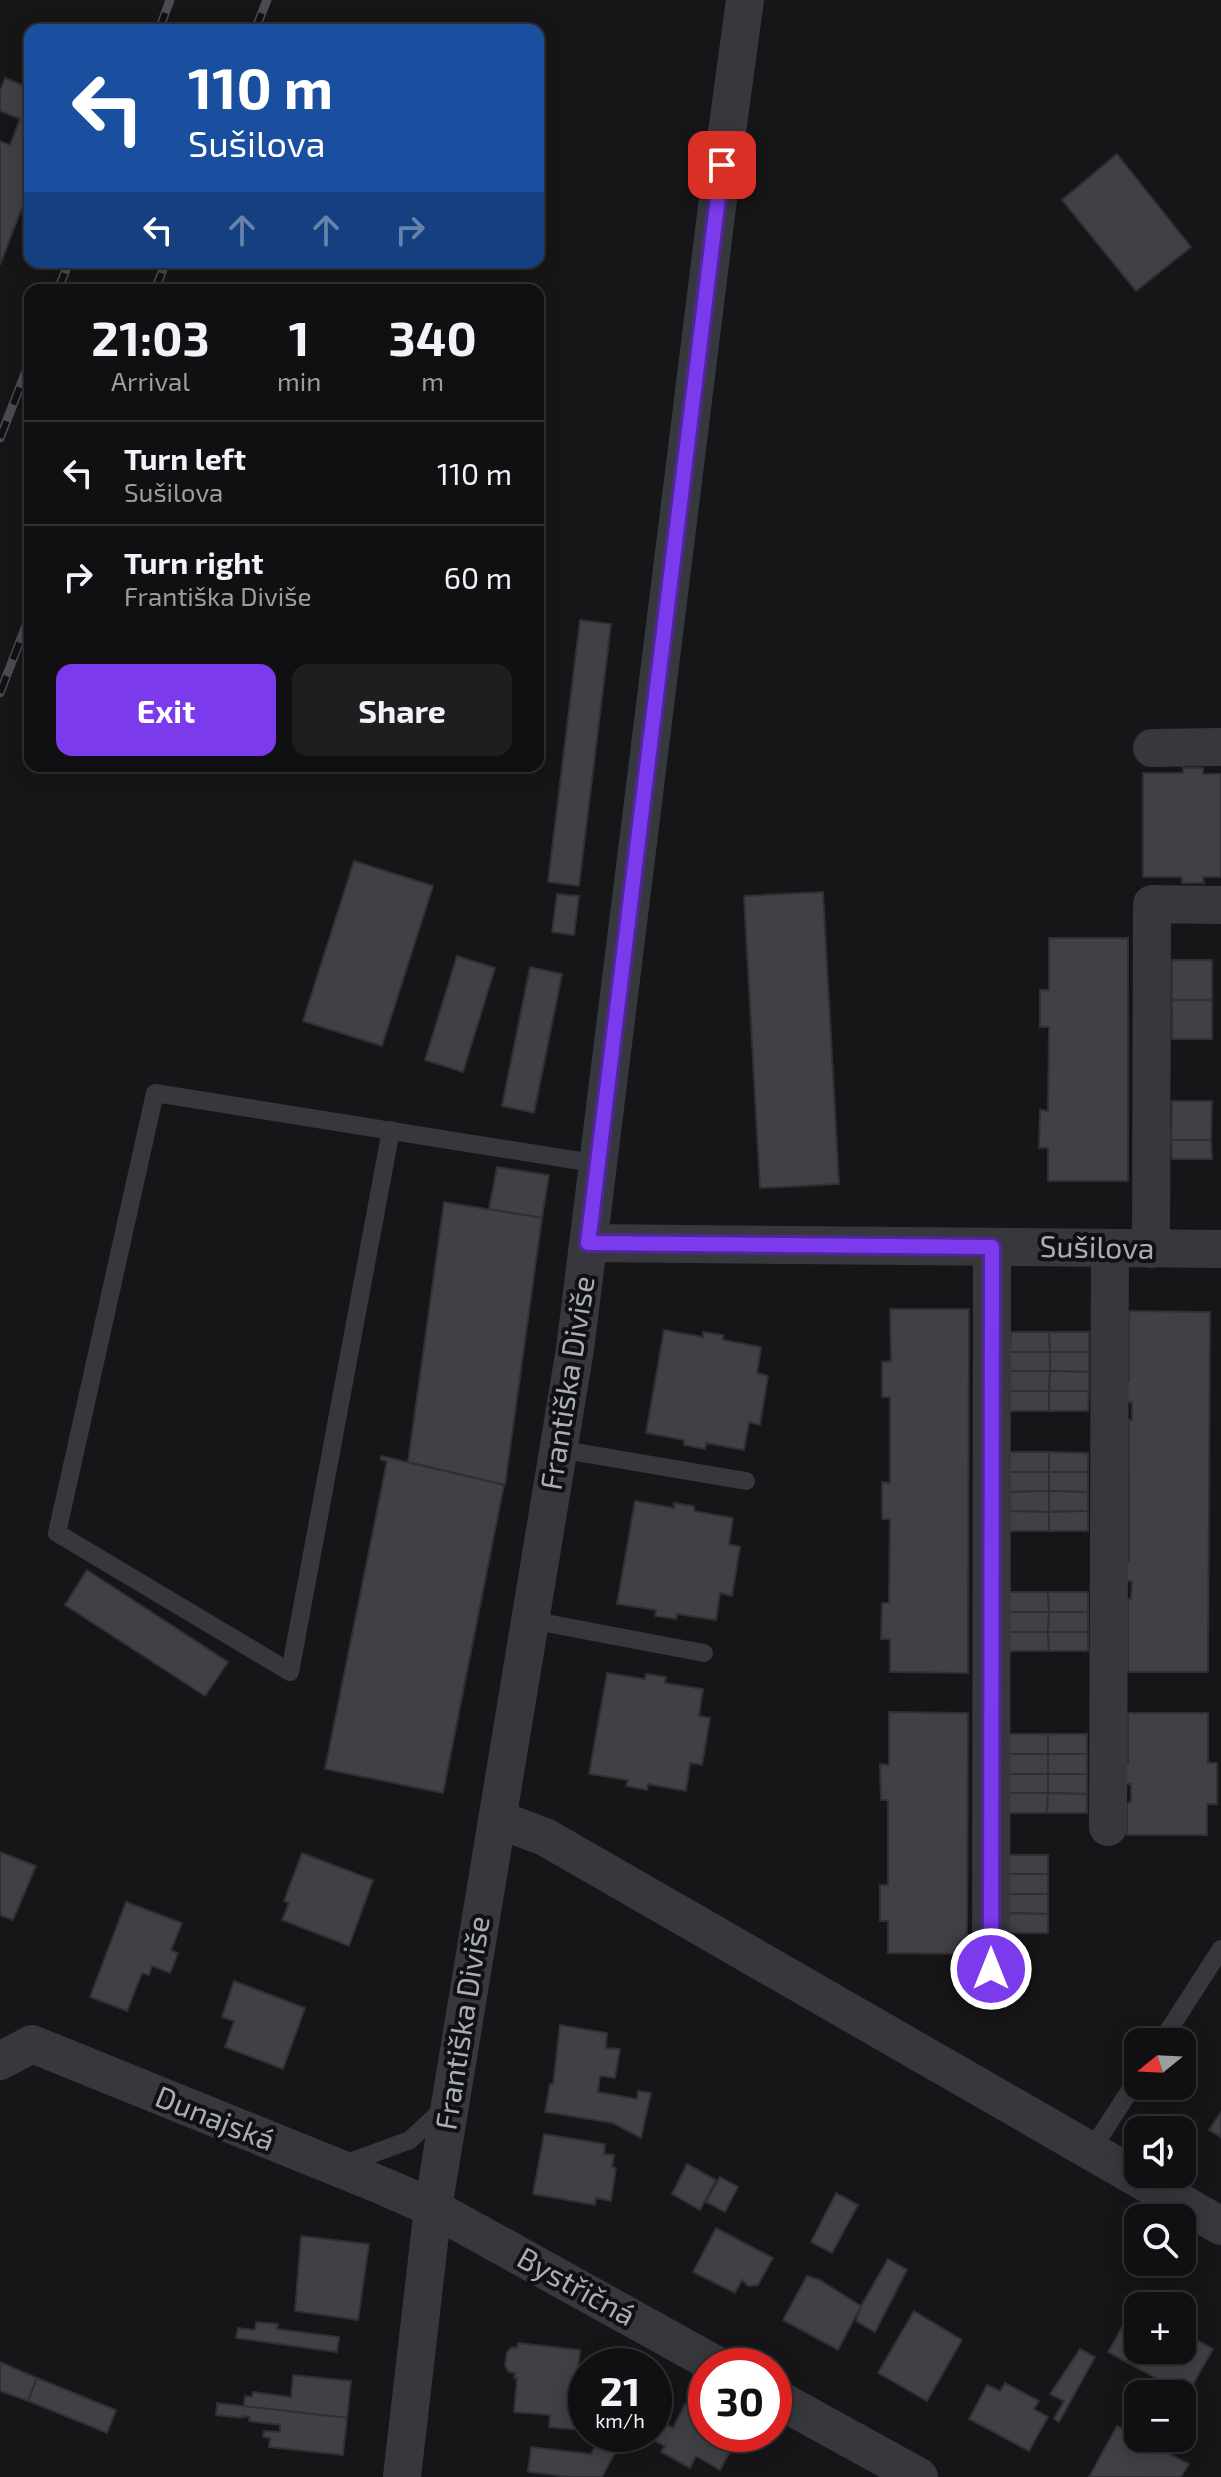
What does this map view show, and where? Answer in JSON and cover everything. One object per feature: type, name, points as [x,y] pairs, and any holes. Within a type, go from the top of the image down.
[{"type":"street","name":"Františka Diviše","points":[[402,2477],[433,2208],[575,1349],[745,0]]},
{"type":"street","points":[[1152,748],[1221,747]]},
{"type":"street","points":[[1151,1249],[1152,904],[1221,905]]},
{"type":"street","name":"Sušilova","points":[[588,1243],[1221,1249]]},
{"type":"street","points":[[991,1969],[992,1247]]},
{"type":"street","points":[[1108,1827],[1110,1248]]},
{"type":"street","points":[[497,1819],[545,1837],[1221,2226]]},
{"type":"street","name":"Dunajská","points":[[0,2061],[32,2044],[433,2208]]},
{"type":"street","name":"Bystřičná","points":[[433,2208],[688,2349]]},
{"type":"street","points":[[792,2407],[919,2477]]},
{"type":"lane","points":[[391,1130],[290,1672],[57,1533],[155,1093],[391,1130],[599,1164]]},
{"type":"lane","points":[[558,1449],[746,1481]]},
{"type":"lane","points":[[530,1620],[704,1653]]},
{"type":"lane","points":[[1170,2028],[1221,1949]]},
{"type":"lane","points":[[1090,2152],[1124,2100]]},
{"type":"lane","points":[[336,2168],[410,2140],[450,2102]]},
{"type":"building","points":[[5,78],[24,86],[24,203],[0,265],[0,141],[10,145],[20,119],[0,111],[0,91]]},
{"type":"building","points":[[1117,154],[1191,247],[1136,291],[1062,200]]},
{"type":"building","points":[[580,620],[611,624],[579,886],[548,882]]},
{"type":"building","points":[[1183,768],[1203,768],[1203,774],[1221,774],[1221,877],[1203,877],[1204,883],[1182,883],[1182,877],[1143,877],[1143,773],[1183,773]]},
{"type":"building","points":[[354,861],[433,886],[382,1046],[303,1021]]},
{"type":"building","points":[[823,892],[839,1184],[760,1188],[744,896]]},
{"type":"building","points":[[557,894],[579,896],[574,935],[552,932]]},
{"type":"building","points":[[1049,938],[1128,938],[1128,1181],[1048,1181],[1048,1148],[1039,1148],[1040,1110],[1048,1111],[1049,1027],[1040,1027],[1040,990],[1049,990]]},
{"type":"building","points":[[457,956],[495,968],[463,1072],[425,1060]]},
{"type":"building","points":[[1172,960],[1212,960],[1212,1000],[1172,1000]]},
{"type":"building","points":[[530,967],[562,974],[534,1113],[502,1106]]},
{"type":"building","points":[[1172,1000],[1212,1000],[1212,1039],[1172,1039]]},
{"type":"building","points":[[1172,1101],[1212,1101],[1211,1140],[1171,1140]]},
{"type":"building","points":[[1171,1140],[1211,1140],[1212,1159],[1172,1159]]},
{"type":"building","points":[[497,1167],[549,1175],[542,1218],[489,1209]]},
{"type":"building","points":[[444,1202],[542,1218],[505,1485],[408,1462]]},
{"type":"building","points":[[890,1309],[969,1309],[968,1673],[890,1672],[890,1639],[881,1639],[882,1603],[889,1603],[890,1519],[882,1519],[882,1482],[890,1483],[890,1397],[882,1397],[882,1362],[891,1361]]},
{"type":"building","points":[[1129,1311],[1210,1312],[1208,1672],[1128,1672],[1128,1599],[1131,1599],[1132,1581],[1120,1581],[1120,1561],[1129,1561],[1129,1420],[1132,1420],[1132,1402],[1120,1402],[1120,1381],[1129,1381]]},
{"type":"building","points":[[664,1330],[703,1337],[703,1332],[723,1335],[723,1340],[761,1347],[757,1373],[768,1376],[760,1425],[749,1422],[744,1450],[706,1443],[705,1449],[684,1445],[684,1440],[646,1433]]},
{"type":"building","points":[[1011,1332],[1049,1332],[1050,1352],[1010,1352]]},
{"type":"building","points":[[1049,1332],[1089,1332],[1089,1352],[1050,1352]]},
{"type":"building","points":[[1010,1352],[1050,1352],[1050,1371],[1010,1371]]},
{"type":"building","points":[[1050,1352],[1089,1352],[1089,1372],[1050,1371]]},
{"type":"building","points":[[1010,1371],[1050,1371],[1049,1391],[1010,1391]]},
{"type":"building","points":[[1050,1371],[1089,1372],[1089,1391],[1049,1391]]},
{"type":"building","points":[[1010,1391],[1049,1391],[1049,1411],[1010,1411]]},
{"type":"building","points":[[1049,1391],[1089,1391],[1088,1411],[1049,1411]]},
{"type":"building","points":[[1010,1452],[1049,1452],[1049,1472],[1010,1472]]},
{"type":"building","points":[[1049,1452],[1088,1453],[1088,1472],[1049,1472]]},
{"type":"building","points":[[381,1456],[504,1485],[443,1793],[325,1769],[387,1461],[381,1460]]},
{"type":"building","points":[[1010,1472],[1049,1472],[1049,1491],[1010,1492]]},
{"type":"building","points":[[1049,1472],[1088,1472],[1088,1492],[1049,1491]]},
{"type":"building","points":[[1049,1491],[1049,1512],[1010,1511],[1010,1492]]},
{"type":"building","points":[[1049,1491],[1088,1492],[1088,1511],[1049,1512]]},
{"type":"building","points":[[635,1501],[674,1508],[674,1503],[694,1506],[694,1511],[733,1518],[729,1544],[740,1547],[732,1596],[720,1593],[716,1620],[677,1614],[676,1619],[655,1616],[656,1610],[617,1604]]},
{"type":"building","points":[[1010,1511],[1049,1512],[1049,1531],[1009,1531]]},
{"type":"building","points":[[1088,1511],[1088,1531],[1049,1531],[1049,1512]]},
{"type":"building","points":[[87,1570],[228,1662],[205,1696],[65,1605]]},
{"type":"building","points":[[1009,1592],[1048,1592],[1049,1612],[1009,1612]]},
{"type":"building","points":[[1048,1592],[1088,1592],[1088,1612],[1049,1612]]},
{"type":"building","points":[[1009,1612],[1049,1612],[1048,1632],[1009,1632]]},
{"type":"building","points":[[1049,1612],[1088,1612],[1088,1632],[1048,1632]]},
{"type":"building","points":[[1009,1632],[1048,1632],[1049,1651],[1009,1651]]},
{"type":"building","points":[[1048,1632],[1088,1632],[1088,1651],[1049,1651]]},
{"type":"building","points":[[607,1673],[645,1679],[646,1674],[666,1677],[665,1683],[703,1689],[699,1716],[710,1718],[702,1765],[690,1763],[686,1791],[648,1784],[647,1790],[626,1786],[628,1780],[589,1774]]},
{"type":"building","points":[[889,1712],[968,1713],[967,1954],[888,1953],[888,1921],[880,1921],[880,1885],[888,1885],[888,1800],[881,1800],[880,1764],[889,1765]]},
{"type":"building","points":[[1128,1713],[1208,1713],[1208,1763],[1217,1763],[1217,1804],[1207,1804],[1207,1835],[1127,1835],[1127,1803],[1131,1802],[1131,1784],[1118,1784],[1118,1763],[1128,1763]]},
{"type":"building","points":[[1009,1734],[1048,1734],[1048,1754],[1009,1754]]},
{"type":"building","points":[[1048,1734],[1087,1734],[1087,1754],[1048,1754]]},
{"type":"building","points":[[1009,1754],[1048,1754],[1048,1774],[1008,1774]]},
{"type":"building","points":[[1048,1754],[1087,1754],[1087,1774],[1048,1774]]},
{"type":"building","points":[[1008,1774],[1048,1774],[1048,1793],[1008,1793]]},
{"type":"building","points":[[1048,1774],[1087,1774],[1087,1794],[1048,1793]]},
{"type":"building","points":[[1008,1793],[1048,1793],[1047,1813],[1008,1813]]},
{"type":"building","points":[[1048,1793],[1087,1794],[1087,1813],[1047,1813]]},
{"type":"building","points":[[0,1852],[36,1866],[13,1920],[0,1915]]},
{"type":"building","points":[[302,1853],[373,1880],[349,1946],[282,1920],[289,1903],[284,1901]]},
{"type":"building","points":[[1008,1855],[1048,1855],[1048,1874],[1008,1874]]},
{"type":"building","points":[[1008,1874],[1048,1874],[1048,1894],[1008,1894]]},
{"type":"building","points":[[1008,1894],[1048,1894],[1048,1914],[1008,1913]]},
{"type":"building","points":[[126,1902],[182,1923],[171,1950],[178,1953],[170,1973],[152,1966],[149,1975],[142,1973],[127,2011],[90,1997]]},
{"type":"building","points":[[1008,1913],[1048,1914],[1048,1933],[1008,1933]]},
{"type":"building","points":[[234,1981],[305,2008],[283,2069],[225,2047],[234,2021],[222,2017]]},
{"type":"building","points":[[560,2025],[607,2033],[606,2048],[620,2049],[615,2078],[600,2076],[598,2092],[637,2099],[638,2091],[651,2093],[641,2138],[613,2123],[545,2112],[550,2084],[553,2084]]},
{"type":"building","points":[[1221,2112],[1221,2137],[1209,2130]]},
{"type":"building","points":[[544,2134],[605,2144],[604,2154],[614,2155],[612,2167],[616,2168],[611,2201],[596,2198],[595,2205],[533,2194]]},
{"type":"building","points":[[687,2164],[716,2180],[700,2210],[672,2194]]},
{"type":"building","points":[[720,2177],[738,2187],[725,2212],[706,2202]]},
{"type":"building","points":[[836,2193],[858,2205],[832,2253],[811,2242]]},
{"type":"building","points":[[716,2228],[773,2258],[758,2285],[748,2286],[742,2280],[735,2293],[693,2272]]},
{"type":"building","points":[[301,2236],[369,2244],[358,2320],[295,2311]]},
{"type":"building","points":[[888,2259],[907,2270],[875,2332],[856,2321],[861,2306]]},
{"type":"building","points":[[807,2276],[820,2280],[861,2306],[838,2350],[783,2320]]},
{"type":"building","points":[[914,2311],[962,2340],[927,2401],[878,2373]]},
{"type":"building","points":[[256,2322],[278,2324],[277,2329],[339,2337],[337,2352],[236,2338],[238,2328],[255,2330]]},
{"type":"building","points":[[1124,2324],[1124,2361],[1108,2352]]},
{"type":"building","points":[[1196,2340],[1213,2349],[1195,2380],[1159,2380],[1130,2364],[1196,2364]]},
{"type":"building","points":[[518,2343],[568,2349],[568,2429],[549,2427],[550,2415],[514,2412],[517,2378],[505,2366],[507,2352],[512,2347],[517,2348]]},
{"type":"building","points":[[1080,2349],[1095,2357],[1059,2422],[1054,2419],[1064,2401],[1050,2394]]},
{"type":"building","points":[[0,2362],[37,2378],[28,2401],[0,2391]]},
{"type":"building","points":[[293,2375],[351,2381],[347,2418],[244,2406],[245,2396],[252,2397],[253,2392],[291,2397]]},
{"type":"building","points":[[37,2378],[116,2410],[107,2433],[28,2401]]},
{"type":"building","points":[[1005,2383],[1039,2401],[1034,2409],[1048,2417],[1029,2451],[969,2419],[987,2385],[1000,2391]]},
{"type":"building","points":[[217,2403],[347,2418],[343,2455],[269,2447],[270,2438],[263,2437],[264,2431],[280,2432],[280,2425],[249,2421],[250,2417],[216,2415]]},
{"type":"building","points":[[685,2404],[688,2406],[688,2452],[730,2452],[720,2470],[696,2456],[690,2468],[661,2452],[672,2452],[673,2428]]},
{"type":"building","points":[[1117,2426],[1124,2430],[1124,2452],[1166,2452],[1189,2464],[1181,2477],[1089,2477]]},
{"type":"building","points":[[531,2447],[591,2454],[615,2452],[602,2477],[528,2472]]},
{"type":"railway","points":[[161,24],[170,0]]},
{"type":"railway","points":[[257,24],[267,0]]},
{"type":"railway","points":[[60,284],[67,268]]},
{"type":"railway","points":[[157,284],[164,268]]},
{"type":"railway","points":[[0,438],[24,376]]},
{"type":"railway","points":[[0,693],[24,631]]},
{"type":"route","points":[[722,165],[588,1243],[992,1247],[991,1969]]}]
